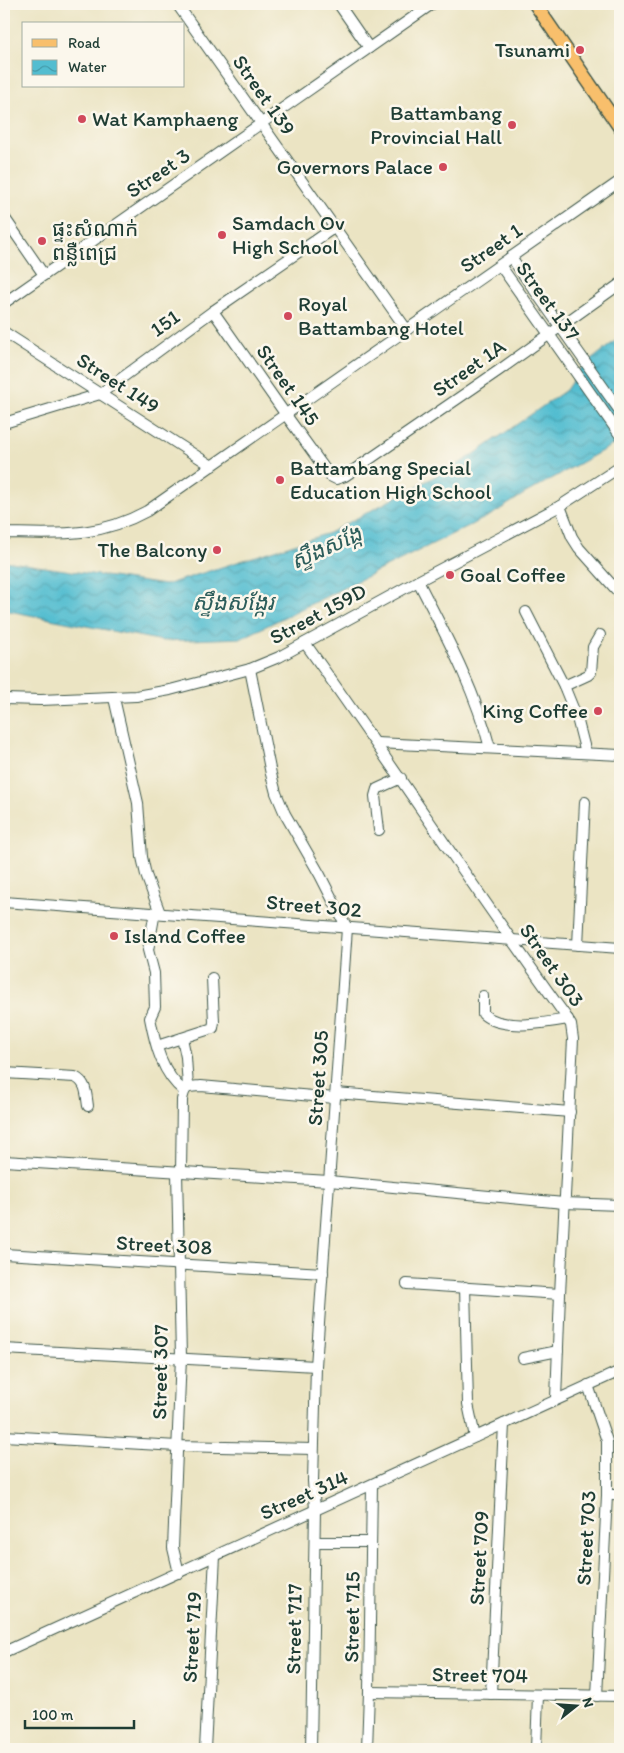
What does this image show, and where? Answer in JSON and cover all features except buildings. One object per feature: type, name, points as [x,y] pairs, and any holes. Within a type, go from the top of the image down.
[{"type":"main road","points":[[535,4],[620,128]]},
{"type":"street","name":"Street 139","points":[[177,4],[407,330]]},
{"type":"street","name":"Street 3","points":[[4,303],[432,4]]},
{"type":"street","points":[[340,6],[369,48]]},
{"type":"street","name":"Street 1","points":[[4,533],[83,533],[111,527],[147,511],[620,181]]},
{"type":"street","points":[[4,217],[44,275]]},
{"type":"street","name":"151","points":[[4,423],[100,394],[213,310],[335,227]]},
{"type":"street","name":"Street 137","points":[[511,257],[620,411]]},
{"type":"street","name":"Street 137","points":[[500,265],[620,435]]},
{"type":"street","name":"Street 1A","points":[[336,479],[345,476],[620,284]]},
{"type":"street","name":"Street 145","points":[[213,310],[330,476],[336,479]]},
{"type":"street","name":"Street 149","points":[[4,332],[212,466]]},
{"type":"street","name":"Street 159D","points":[[4,699],[41,700],[136,696],[170,690],[250,669],[306,643],[560,506],[620,467]]},
{"type":"street","points":[[560,506],[572,537],[579,548],[620,594]]},
{"type":"street","points":[[418,581],[463,673],[485,727],[490,748]]},
{"type":"street","points":[[526,612],[564,686],[577,718],[586,753]]},
{"type":"street","points":[[564,686],[591,672],[592,647],[600,635]]},
{"type":"street","name":"Street 303","points":[[306,643],[377,743],[511,940],[568,1019],[573,1031],[556,1399]]},
{"type":"street","points":[[250,669],[276,792],[285,814],[320,875],[347,928]]},
{"type":"street","points":[[114,698],[138,803],[142,856],[157,912],[148,950],[154,973],[156,1002],[150,1018],[166,1072],[173,1082],[186,1089],[201,1086],[570,1112]]},
{"type":"street","points":[[377,743],[620,755]]},
{"type":"street","points":[[378,830],[375,796],[377,789],[401,778]]},
{"type":"street","points":[[578,945],[585,802]]},
{"type":"street","name":"Street 302","points":[[4,902],[620,948]]},
{"type":"street","name":"Street 305","points":[[315,1510],[313,1449],[316,1366],[347,928]]},
{"type":"street","points":[[157,1046],[213,1028],[212,978]]},
{"type":"street","points":[[483,996],[484,1014],[490,1020],[526,1025],[568,1019]]},
{"type":"street","name":"Street 307","points":[[179,1572],[173,1548],[181,1357],[179,1172],[182,1100],[186,1089],[186,1057],[182,1038]]},
{"type":"street","points":[[4,1074],[75,1077],[81,1080],[84,1085],[88,1106]]},
{"type":"street","points":[[4,1161],[329,1181],[564,1203],[620,1205]]},
{"type":"street","name":"Street 308","points":[[4,1254],[323,1273]]},
{"type":"street","points":[[407,1284],[560,1294]]},
{"type":"street","points":[[465,1287],[468,1404],[475,1437]]},
{"type":"street","points":[[4,1349],[181,1357],[316,1366]]},
{"type":"street","points":[[522,1358],[558,1351]]},
{"type":"street","name":"Street 314","points":[[4,1652],[620,1371]]},
{"type":"street","name":"Street 703","points":[[588,1385],[607,1441],[607,1495],[597,1696]]},
{"type":"street","name":"Street 709","points":[[491,1694],[504,1424]]},
{"type":"street","points":[[4,1436],[177,1446],[313,1449]]},
{"type":"street","name":"Street 715","points":[[367,1749],[372,1485]]},
{"type":"street","points":[[607,1495],[620,1495]]},
{"type":"street","name":"Street 717","points":[[310,1749],[315,1510]]},
{"type":"street","points":[[315,1542],[371,1542]]},
{"type":"street","name":"Street 719","points":[[206,1749],[214,1556]]},
{"type":"street","name":"Street 704","points":[[369,1692],[620,1696]]},
{"type":"street","points":[[536,1749],[538,1695]]},
{"type":"water","name":"ស្ទឹងសង្កែរ","points":[[620,337],[620,441],[524,494],[493,514],[242,638],[163,641],[4,610],[4,561],[165,585],[329,533],[476,453],[566,390],[581,368]]},
{"type":"place","name":"Tsunami","points":[[580,50]]},
{"type":"place","name":"Wat Kamphaeng","points":[[82,119]]},
{"type":"place","name":"Battambang Provincial Hall","points":[[512,125]]},
{"type":"place","name":"Governors Palace","points":[[443,167]]},
{"type":"place","name":"Samdach Ov High School","points":[[222,235]]},
{"type":"place","name":"ផ្ទះសំណាក់ ពន្លឺពេជ្រ","points":[[42,241]]},
{"type":"place","name":"Royal Battambang Hotel","points":[[288,316]]},
{"type":"place","name":"Battambang Special Education High School","points":[[280,480]]},
{"type":"place","name":"The Balcony","points":[[217,550]]},
{"type":"place","name":"Goal Coffee","points":[[450,575]]},
{"type":"place","name":"King Coffee","points":[[598,711]]},
{"type":"place","name":"Island Coffee","points":[[114,936]]},
{"type":"water label","name":"ស្ទឹងសង្កែ","points":[[326,547]]}]
